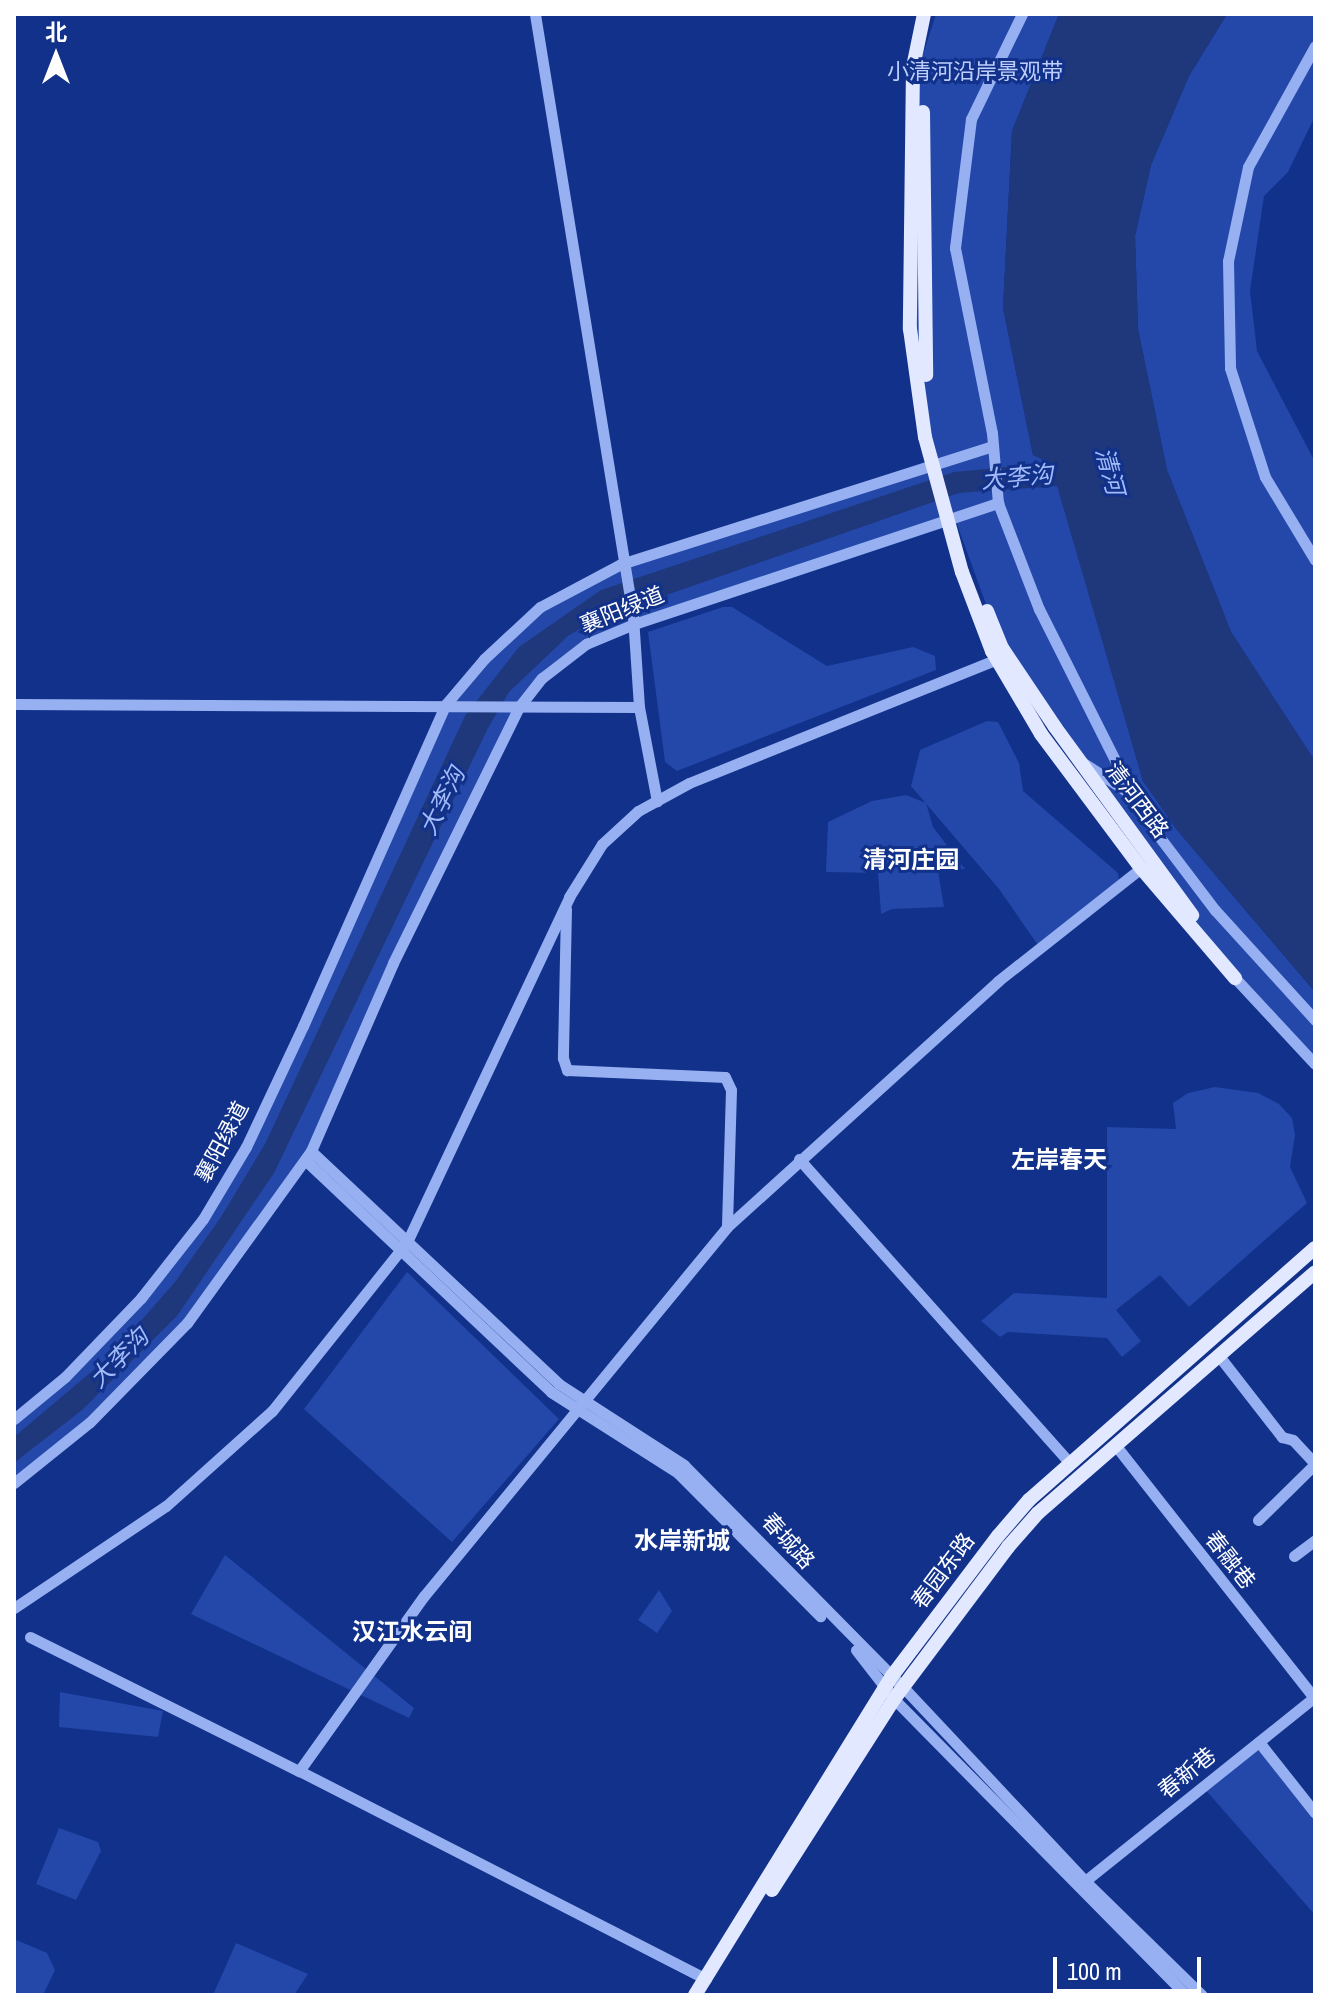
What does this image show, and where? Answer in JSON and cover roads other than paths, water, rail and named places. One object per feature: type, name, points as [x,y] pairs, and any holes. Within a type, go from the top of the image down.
[{"type":"main road","points":[[924,14],[913,67],[910,329],[936,468],[949,516],[1002,654],[1041,734],[1141,868],[1235,978]]},
{"type":"main road","points":[[934,14],[923,67],[921,325],[936,468]]},
{"type":"main road","name":"清河西路","points":[[1002,654],[1235,978]]},
{"type":"main road","name":"春园东路","points":[[695,1995],[893,1688],[998,1536],[1070,1463],[1315,1248]]},
{"type":"main road","name":"春园东路","points":[[705,1995],[893,1688],[1008,1547],[1116,1446],[1313,1277]]},
{"type":"street","points":[[535,14],[621,564],[634,620],[639,707],[657,801]]},
{"type":"street","points":[[1022,14],[971,119],[955,248],[994,448],[997,499],[1039,609],[1131,794],[1215,910],[1315,1020]]},
{"type":"street","points":[[1315,46],[1248,167],[1228,261],[1230,368],[1265,477],[1315,560]]},
{"type":"street","name":"襄阳绿道","points":[[14,1419],[65,1377],[141,1298],[203,1219],[246,1147],[411,789],[446,704],[484,659],[540,607],[621,564],[994,448]]},
{"type":"street","name":"襄阳绿道","points":[[14,1483],[90,1422],[187,1323],[308,1156],[393,963],[519,707],[542,678],[586,644],[634,620],[997,499]]},
{"type":"street","points":[[14,1608],[166,1506],[272,1411],[404,1246],[566,903],[602,844],[657,801],[689,783],[1002,654]]},
{"type":"street","points":[[14,704],[639,707]]},
{"type":"street","points":[[1081,762],[1131,794]]},
{"type":"street","points":[[299,1771],[424,1596],[583,1408],[727,1227],[998,981],[1141,868]]},
{"type":"street","points":[[566,903],[563,1058],[567,1070],[725,1077],[731,1090],[727,1227]]},
{"type":"street","points":[[1235,978],[1315,1064]]},
{"type":"street","name":"春城路","points":[[308,1156],[583,1408],[684,1465],[1186,1995]]},
{"type":"street","points":[[799,1159],[1070,1463]]},
{"type":"street","points":[[1219,1356],[1282,1437],[1293,1440],[1315,1464],[1258,1520]]},
{"type":"street","name":"春融巷","points":[[1116,1446],[1314,1698]]},
{"type":"street","points":[[1294,1556],[1315,1540]]},
{"type":"street","points":[[30,1637],[706,1979]]},
{"type":"street","name":"春城路","points":[[893,1688],[1202,1995]]},
{"type":"street","name":"春新巷","points":[[1085,1881],[1314,1698]]},
{"type":"street","points":[[1259,1742],[1315,1813]]},
{"type":"water","points":[[1059,14],[1227,14],[1189,76],[1151,165],[1135,236],[1138,329],[1167,470],[1231,632],[1315,761],[1315,992],[1177,830],[1143,781],[1057,486],[959,493],[595,620],[568,636],[509,692],[488,728],[274,1173],[177,1316],[82,1410],[14,1463],[14,1437],[110,1356],[175,1282],[221,1217],[265,1144],[465,716],[519,647],[601,590],[954,472],[1050,463],[1033,455],[1003,308],[1012,131]]},
{"type":"district","name":"清河庄园","points":[[911,860]]},
{"type":"district","name":"左岸春天","points":[[1059,1160]]},
{"type":"district","name":"水岸新城","points":[[682,1541]]},
{"type":"district","name":"汉江水云间","points":[[412,1632]]},
{"type":"park label","name":"小清河沿岸景观带","points":[[975,72]]},
{"type":"water label","name":"清河","points":[[1110,471]]},
{"type":"water label","name":"大李沟","points":[[1017,477]]},
{"type":"water label","name":"大李沟","points":[[442,801]]},
{"type":"water label","name":"大李沟","points":[[119,1358]]}]
